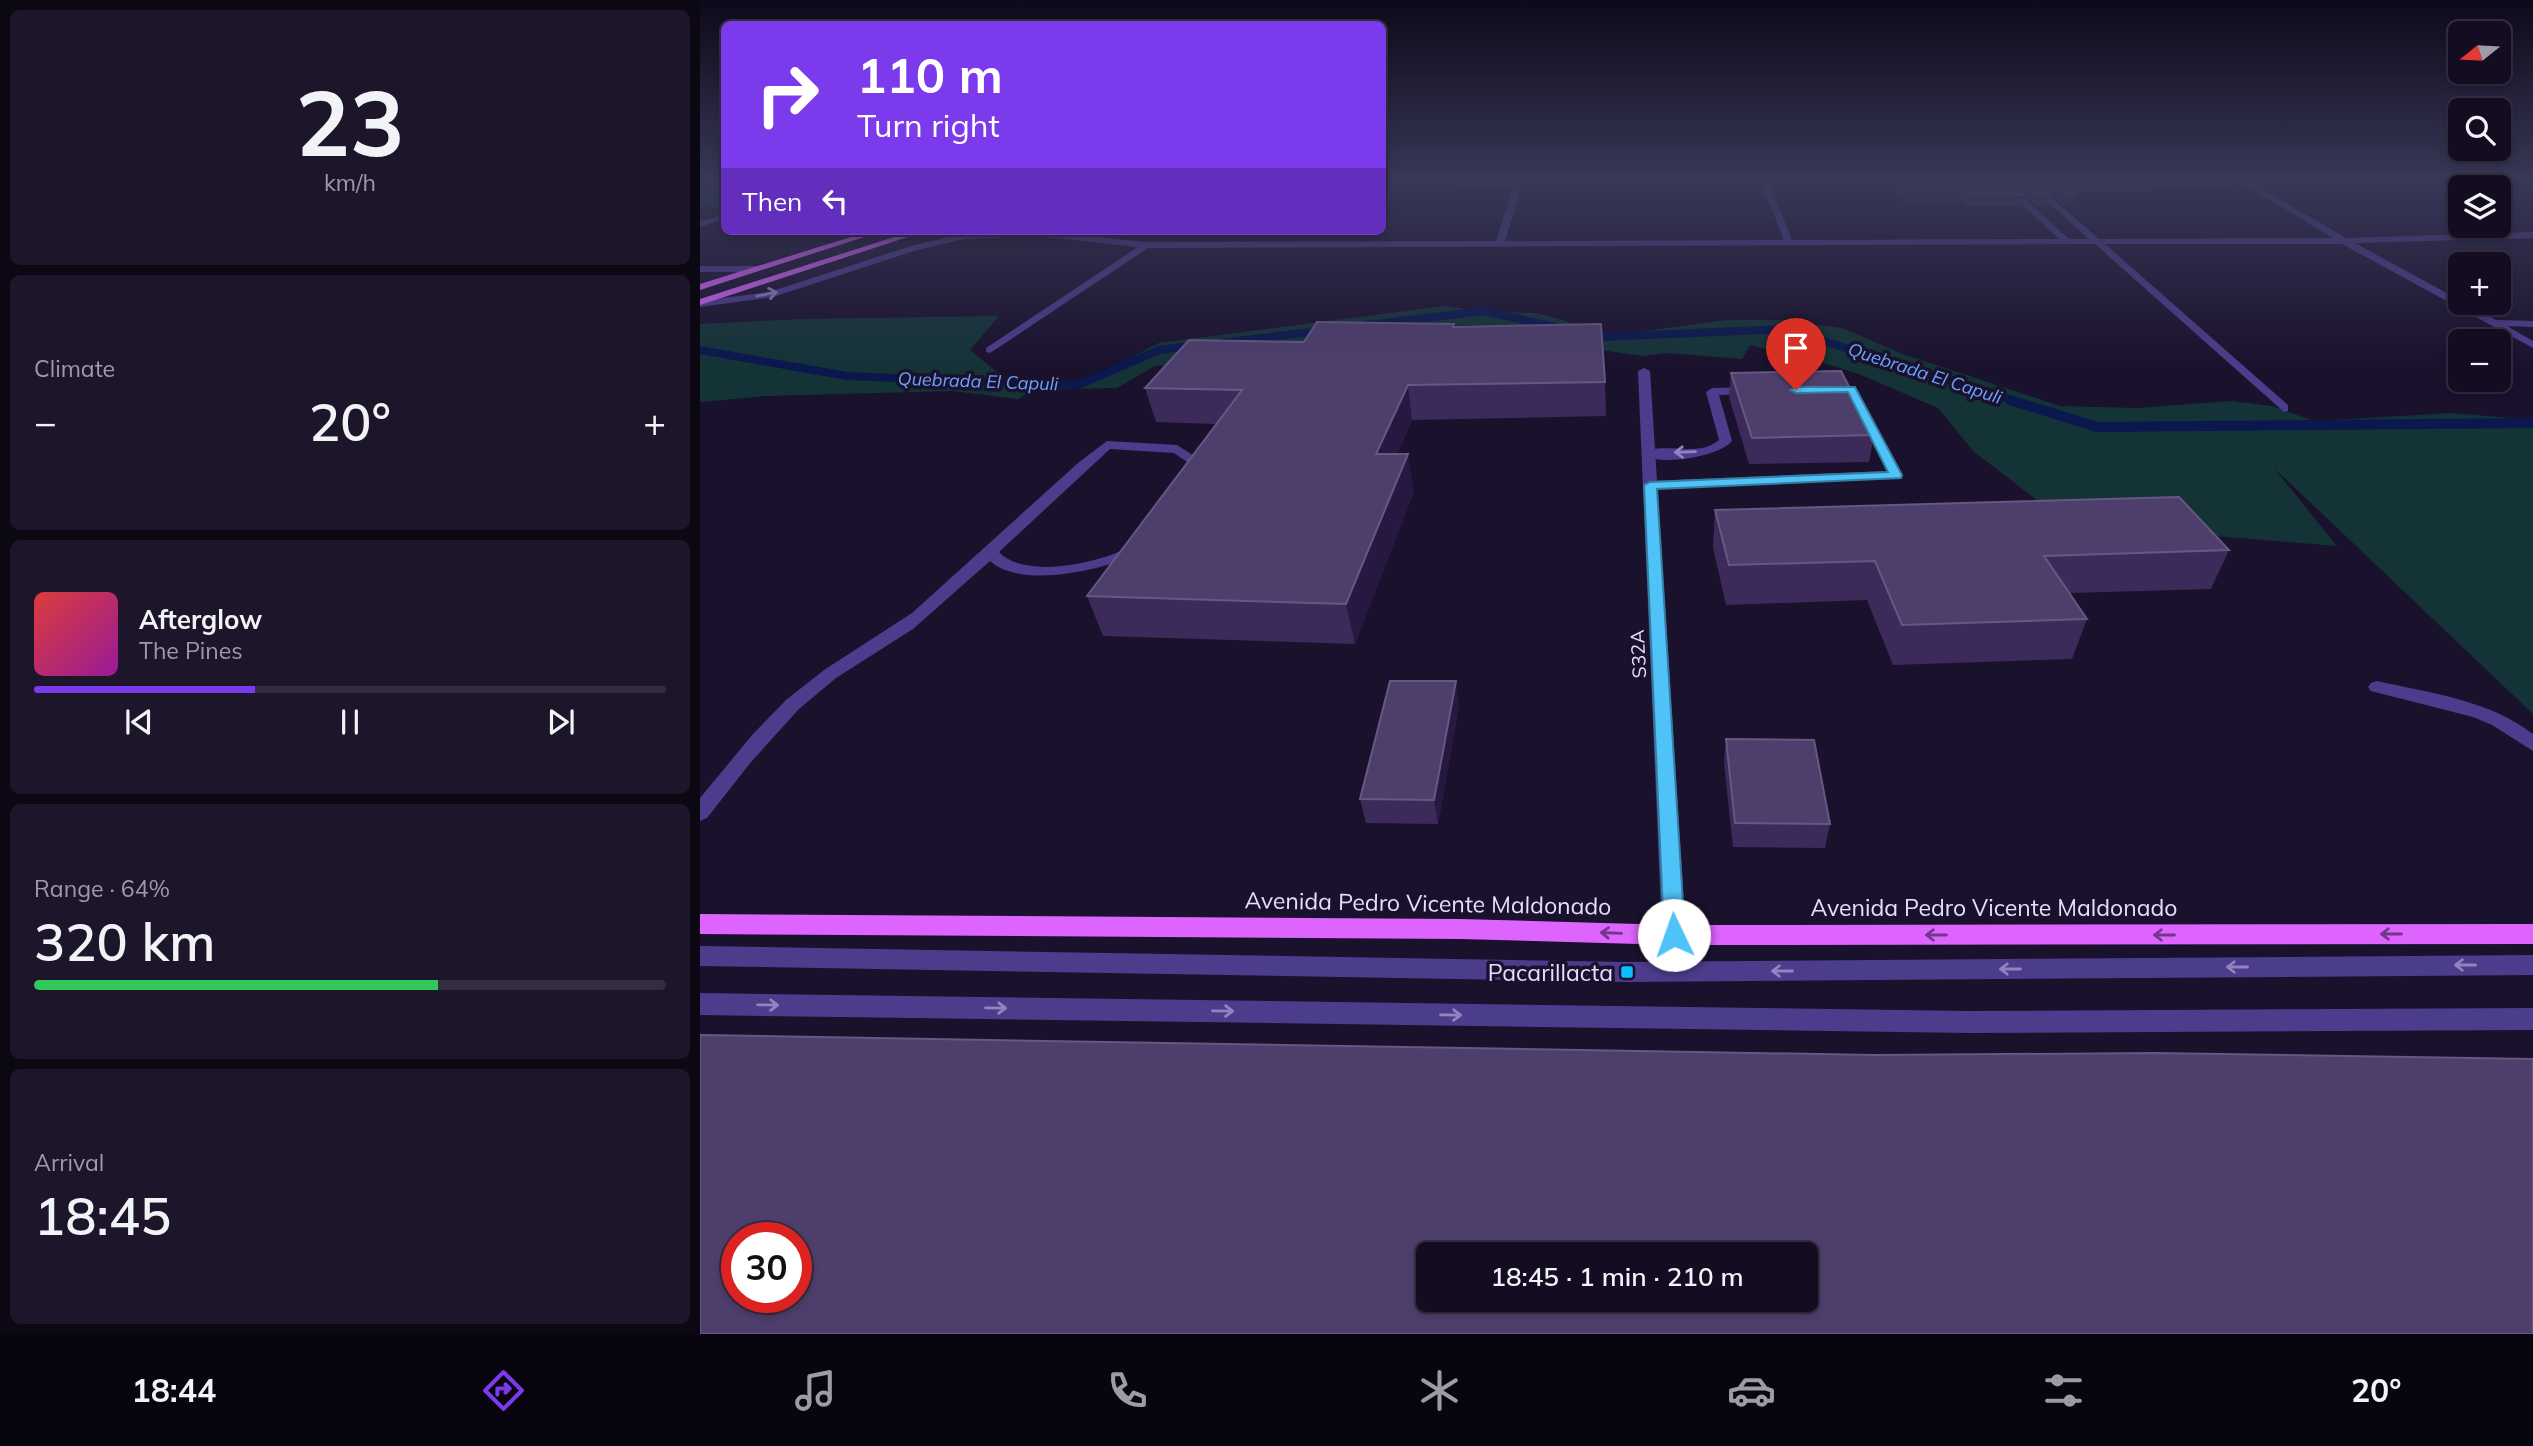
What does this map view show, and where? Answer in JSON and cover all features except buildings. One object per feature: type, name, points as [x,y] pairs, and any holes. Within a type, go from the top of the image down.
[{"type":"main road","points":[[700,287],[846,241]]},
{"type":"main road","points":[[700,303],[890,241]]},
{"type":"main road","name":"Avenida Pedro Vicente Maldonado","points":[[700,924],[1446,929],[1674,935],[2533,934]]},
{"type":"street","points":[[700,303],[770,295],[938,241]]},
{"type":"street","points":[[1114,241],[1146,245],[2031,241]]},
{"type":"street","points":[[2099,241],[2284,408]]},
{"type":"street","points":[[2344,241],[2533,345]]},
{"type":"street","points":[[990,350],[1146,245]]},
{"type":"street","points":[[700,268],[757,269]]},
{"type":"street","points":[[2495,323],[2533,324]]},
{"type":"street","name":"S32A","points":[[1644,371],[1674,935]]},
{"type":"street","points":[[1650,485],[1896,475],[1852,389],[1810,390]]},
{"type":"street","points":[[1648,454],[1707,451],[1721,447],[1726,441],[1712,392],[1768,391]]},
{"type":"street","points":[[700,813],[748,750],[789,707],[830,674],[878,647],[916,618],[1107,445],[1177,449],[1200,465],[1186,484]]},
{"type":"street","points":[[990,552],[1002,563],[1060,570],[1119,559],[1142,546],[1146,538]]},
{"type":"street","points":[[2377,687],[2485,713],[2506,724],[2533,744]]},
{"type":"street","points":[[700,956],[1627,972],[2533,965]]},
{"type":"street","points":[[700,1004],[1968,1023],[2533,1019]]},
{"type":"green space","points":[[1444,306],[1489,312],[1537,313],[1563,320],[1602,337],[1726,320],[1783,320],[1842,328],[1903,354],[2060,406],[2137,408],[2231,401],[2272,406],[2314,421],[2452,413],[2533,420],[2533,714],[2274,468],[2337,546],[2068,524],[1973,451],[1938,408],[1859,374],[1811,359],[1750,345],[1742,359],[1666,353],[1643,356],[1559,344],[1484,325],[1445,325],[1292,356],[1155,366],[1117,388],[1033,390],[1018,399],[952,391],[766,396],[700,402],[700,324],[802,319],[999,316],[970,350],[1008,381],[1078,385],[1159,343]]},
{"type":"waterway","name":"Quebrada El Capuli","points":[[1366,325],[1483,311],[1565,329]]},
{"type":"waterway","name":"Quebrada El Capuli","points":[[1587,333],[1602,337],[1785,329],[2016,401]]},
{"type":"waterway","name":"Quebrada El Capuli","points":[[1220,343],[1327,330]]},
{"type":"waterway","name":"Quebrada El Capuli","points":[[700,350],[847,376],[1078,385],[1159,350],[1198,345]]},
{"type":"waterway","name":"Quebrada El Capuli","points":[[2010,400],[2097,427],[2533,423]]},
{"type":"place","name":"Pacarillacta","points":[[1627,972]]},
{"type":"route","points":[[1674,935],[1650,485],[1896,475],[1852,389],[1796,390]]}]
